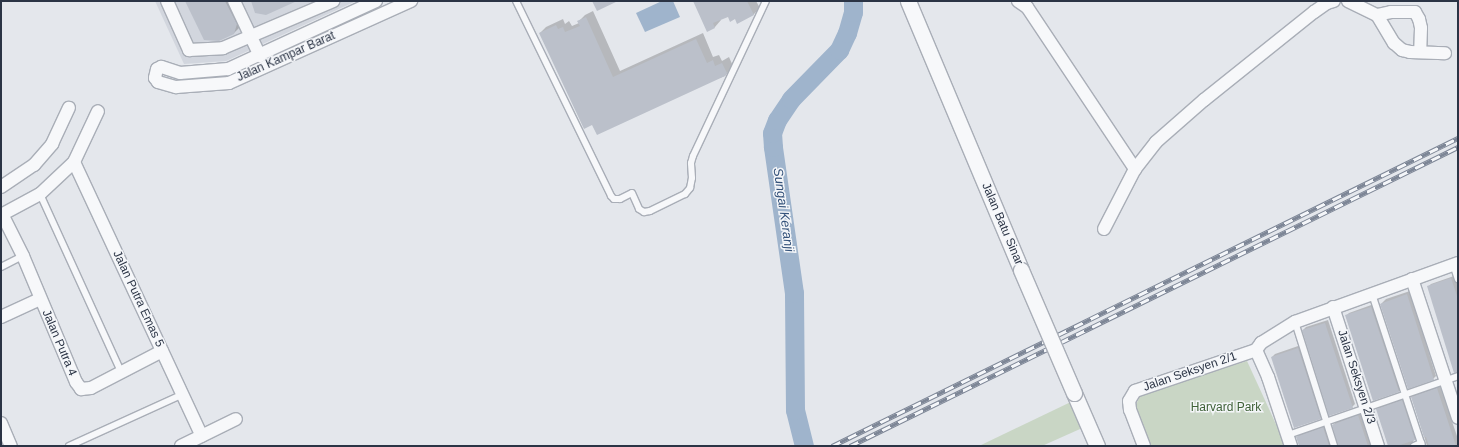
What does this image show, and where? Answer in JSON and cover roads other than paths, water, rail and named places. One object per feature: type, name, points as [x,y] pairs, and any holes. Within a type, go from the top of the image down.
[{"type":"street","points":[[167,1],[189,50],[223,48],[250,35],[333,1]]},
{"type":"street","points":[[234,1],[260,56]]},
{"type":"street","name":"Jalan Kampar Barat","points":[[376,1],[260,56],[228,69],[180,73],[159,68],[156,80],[176,87],[229,83],[411,1]]},
{"type":"street","name":"Jalan Batu Sinar","points":[[908,1],[1097,446]]},
{"type":"street","points":[[1018,1],[1027,7],[1135,169]]},
{"type":"street","points":[[1104,229],[1135,169],[1156,142],[1204,100],[1314,12],[1327,3],[1334,1]]},
{"type":"street","points":[[1348,1],[1377,15],[1394,43],[1402,50],[1445,53]]},
{"type":"street","points":[[1377,15],[1392,6],[1414,7],[1421,28],[1420,52]]},
{"type":"street","points":[[306,34],[311,46]]},
{"type":"street","points":[[1,187],[34,165],[48,150],[69,108]]},
{"type":"street","points":[[2,214],[40,194],[74,162],[98,111]]},
{"type":"street","name":"Jalan Putra Emas 5","points":[[74,162],[202,436]]},
{"type":"street","name":"Jalan Putra 4","points":[[2,214],[23,256],[40,299],[81,389],[91,388],[162,351]]},
{"type":"street","points":[[1289,440],[1268,377],[1256,350],[1260,343],[1295,322],[1456,263]]},
{"type":"street","points":[[1412,279],[1458,418]]},
{"type":"street","points":[[1,317],[40,299]]},
{"type":"street","name":"Jalan Seksyen 2/3","points":[[1333,307],[1378,446]]},
{"type":"street","name":"Jalan Seksyen 2/1","points":[[1144,446],[1130,410],[1129,401],[1135,391],[1256,350]]},
{"type":"street","points":[[181,446],[236,419]]},
{"type":"street","points":[[1,423],[11,446]]},
{"type":"lane","points":[[516,1],[610,196],[614,199],[620,199],[632,193],[639,209],[644,212],[650,211],[685,194],[690,188],[692,178],[690,163],[692,156],[766,1]]},
{"type":"lane","points":[[40,194],[121,372]]},
{"type":"lane","points":[[1,267],[23,256]]},
{"type":"lane","points":[[1456,263],[1458,279]]},
{"type":"lane","points":[[1372,293],[1422,445],[1414,446]]},
{"type":"lane","points":[[1295,322],[1334,446]]},
{"type":"lane","points":[[1289,440],[1326,421],[1458,376]]},
{"type":"lane","points":[[69,446],[182,394]]},
{"type":"water","points":[[662,1],[673,1],[680,17],[645,32],[636,13]]},
{"type":"waterway","name":"Sungai Keranji","points":[[804,446],[795,410],[794,293],[772,133],[777,120],[791,99],[839,50],[847,33],[853,12],[853,1]]},
{"type":"railway","points":[[832,446],[1458,138]]},
{"type":"railway","points":[[850,446],[1458,147]]},
{"type":"park label","name":"Harvard Park","points":[[1226,408]]}]
